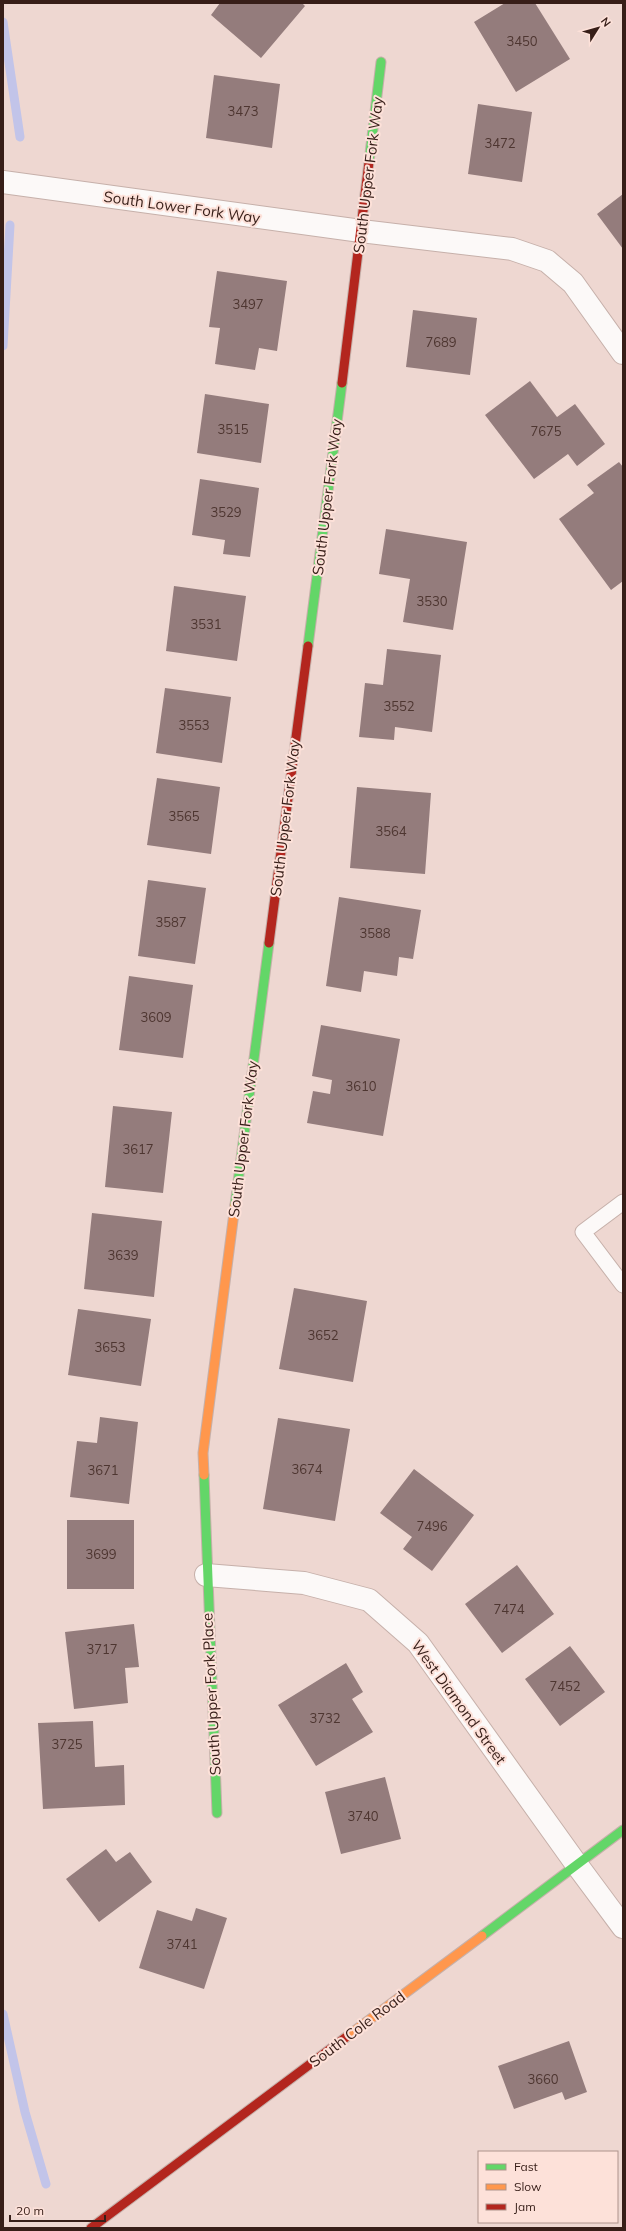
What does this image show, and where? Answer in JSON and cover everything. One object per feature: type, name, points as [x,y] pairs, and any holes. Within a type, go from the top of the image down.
[{"type":"street","name":"South Upper Fork Way","points":[[206,1575],[202,1453],[361,231],[381,62]]},
{"type":"street","name":"South Lower Fork Way","points":[[3,182],[361,231],[512,249],[547,261],[573,283],[623,353]]},
{"type":"street","name":"South Upper Fork Place","points":[[206,1575],[217,1813]]},
{"type":"street","name":"West Diamond Street","points":[[206,1575],[304,1583],[369,1600],[418,1643],[577,1865],[623,1926]]},
{"type":"street","name":"South Cole Road","points":[[91,2228],[623,1830]]},
{"type":"lane","points":[[623,1202],[583,1232],[623,1285]]},
{"type":"building","points":[[220,3],[302,3],[305,6],[261,58],[211,15]]},
{"type":"building","points":[[505,3],[535,3],[570,59],[516,92],[474,22]]},
{"type":"building","points":[[214,75],[280,84],[272,148],[206,138]]},
{"type":"building","points":[[478,104],[532,112],[522,182],[468,174]]},
{"type":"building","points":[[623,194],[623,249],[597,214]]},
{"type":"building","points":[[217,271],[287,281],[277,351],[259,348],[255,370],[215,364],[220,328],[209,327]]},
{"type":"building","points":[[413,310],[477,318],[470,375],[406,367]]},
{"type":"building","points":[[530,381],[557,417],[575,404],[605,444],[577,466],[568,454],[534,479],[485,415]]},
{"type":"building","points":[[205,394],[269,404],[261,463],[197,453]]},
{"type":"building","points":[[619,462],[623,467],[623,581],[611,590],[559,519],[594,493],[587,485]]},
{"type":"building","points":[[200,479],[259,488],[250,557],[223,554],[225,540],[192,535]]},
{"type":"building","points":[[386,529],[467,542],[453,630],[403,622],[410,579],[379,574]]},
{"type":"building","points":[[174,586],[246,596],[237,661],[166,651]]},
{"type":"building","points":[[387,649],[441,655],[432,732],[395,727],[394,740],[359,737],[365,683],[383,685]]},
{"type":"building","points":[[165,688],[231,697],[222,763],[156,753]]},
{"type":"building","points":[[157,778],[220,787],[211,854],[147,845]]},
{"type":"building","points":[[357,787],[431,793],[425,874],[350,868]]},
{"type":"building","points":[[148,880],[206,888],[195,964],[138,956]]},
{"type":"building","points":[[339,897],[421,910],[413,959],[399,957],[397,976],[364,971],[361,992],[326,986]]},
{"type":"building","points":[[129,976],[193,985],[183,1058],[119,1050]]},
{"type":"building","points":[[321,1025],[400,1039],[383,1136],[307,1123],[313,1091],[330,1094],[332,1080],[312,1076]]},
{"type":"building","points":[[113,1106],[172,1112],[163,1193],[105,1187]]},
{"type":"building","points":[[92,1213],[162,1221],[154,1297],[84,1289]]},
{"type":"building","points":[[294,1288],[367,1301],[353,1382],[279,1369]]},
{"type":"building","points":[[78,1309],[151,1319],[141,1386],[68,1375]]},
{"type":"building","points":[[100,1417],[138,1422],[129,1504],[70,1497],[77,1441],[97,1443]]},
{"type":"building","points":[[278,1418],[350,1429],[335,1521],[263,1509]]},
{"type":"building","points":[[414,1469],[474,1515],[432,1571],[403,1549],[412,1537],[380,1513]]},
{"type":"building","points":[[67,1520],[134,1520],[134,1589],[67,1589]]},
{"type":"building","points":[[517,1565],[554,1614],[502,1653],[465,1604]]},
{"type":"building","points":[[134,1624],[139,1667],[125,1668],[128,1703],[74,1709],[65,1632]]},
{"type":"building","points":[[570,1646],[605,1692],[560,1726],[525,1679]]},
{"type":"building","points":[[346,1663],[363,1692],[352,1699],[373,1732],[316,1766],[278,1705]]},
{"type":"building","points":[[93,1721],[95,1767],[124,1765],[125,1805],[43,1809],[38,1723]]},
{"type":"building","points":[[385,1777],[401,1839],[341,1854],[325,1792]]},
{"type":"building","points":[[106,1849],[116,1862],[130,1852],[152,1882],[99,1922],[66,1879]]},
{"type":"building","points":[[196,1908],[227,1918],[204,1989],[139,1968],[157,1910],[192,1921]]},
{"type":"building","points":[[569,2041],[587,2092],[565,2100],[562,2092],[514,2109],[498,2066]]},
{"type":"waterway","points":[[3,22],[20,137]]},
{"type":"waterway","points":[[3,346],[10,225]]},
{"type":"waterway","points":[[3,2014],[25,2112],[46,2184]]},
{"type":"traffic: fast","points":[[369,162],[381,62]]},
{"type":"traffic: fast","points":[[308,646],[342,383]]},
{"type":"traffic: fast","points":[[235,1205],[269,943]]},
{"type":"traffic: fast","points":[[204,1475],[217,1813]]},
{"type":"traffic: fast","points":[[482,1936],[623,1830]]},
{"type":"traffic: slow","points":[[204,1475],[203,1453],[235,1205]]},
{"type":"traffic: slow","points":[[345,2038],[482,1936]]},
{"type":"traffic: jam","points":[[342,383],[369,162]]},
{"type":"traffic: jam","points":[[269,943],[308,646]]},
{"type":"traffic: jam","points":[[91,2228],[345,2038]]}]
